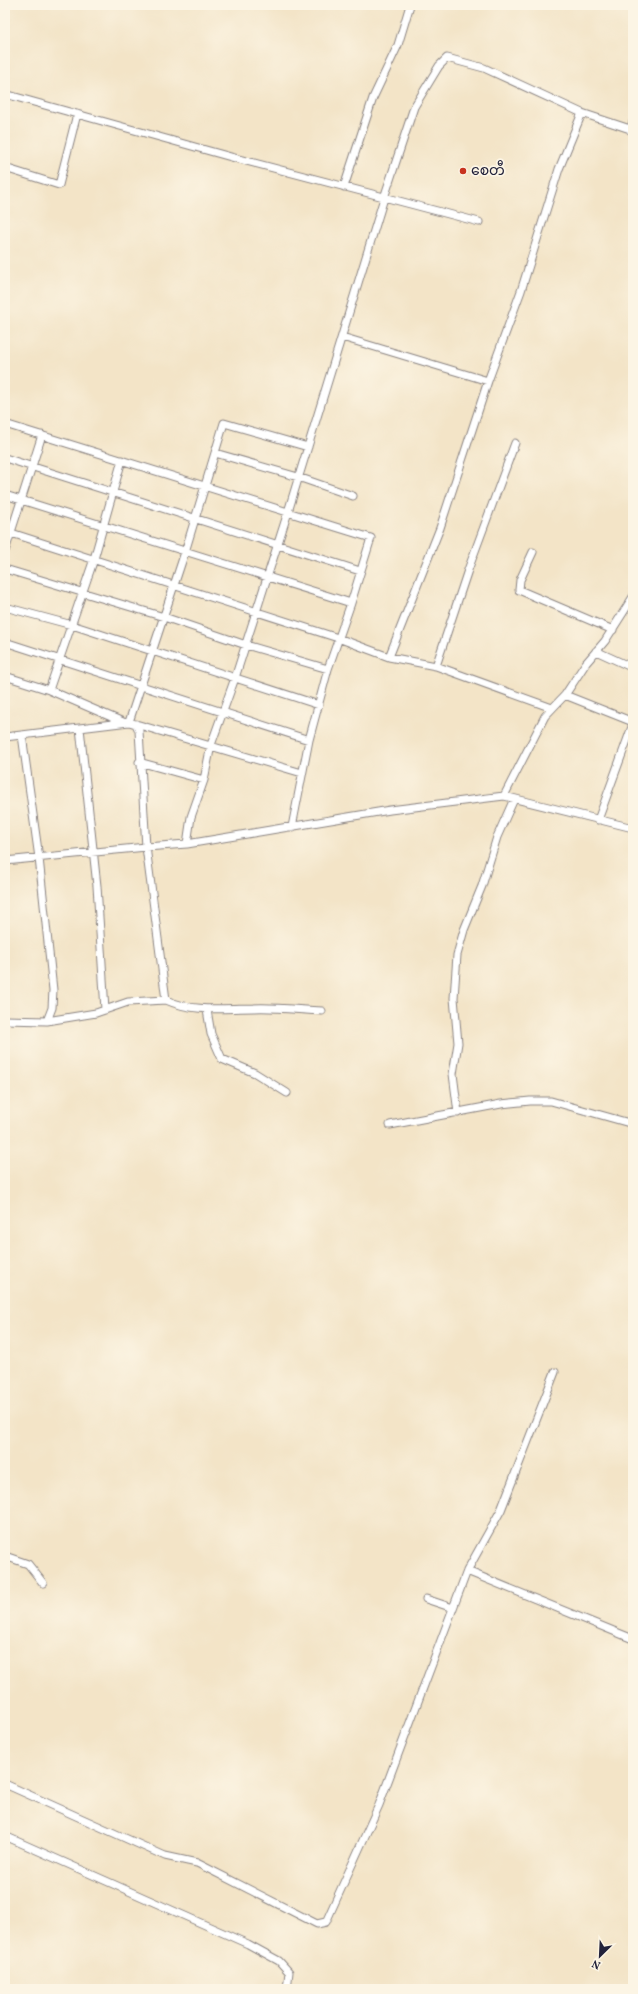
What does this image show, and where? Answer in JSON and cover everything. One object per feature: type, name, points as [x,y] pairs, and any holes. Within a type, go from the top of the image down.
[{"type":"street","points":[[344,187],[373,98],[398,45],[410,5]]},
{"type":"street","points":[[187,844],[191,817],[204,780],[211,745],[235,678],[278,545],[384,198],[414,107],[439,66],[447,58],[484,68],[582,113],[631,130],[633,122]]},
{"type":"street","points":[[5,94],[384,198],[479,222]]},
{"type":"street","points":[[389,657],[440,528],[560,169],[582,113]]},
{"type":"street","points":[[5,168],[59,185],[77,114]]},
{"type":"street","points":[[342,337],[488,381]]},
{"type":"street","points":[[130,723],[196,520],[224,423],[308,447]]},
{"type":"street","points":[[5,424],[205,485],[371,538],[351,603],[328,669],[309,740],[292,827]]},
{"type":"street","points":[[5,550],[8,532],[22,500],[42,435]]},
{"type":"street","points":[[436,666],[468,570],[515,443]]},
{"type":"street","points":[[215,453],[298,477],[353,496]]},
{"type":"street","points":[[5,458],[360,571]]},
{"type":"street","points":[[49,690],[94,559],[122,460]]},
{"type":"street","points":[[5,495],[103,527],[351,603]]},
{"type":"street","points":[[8,532],[338,638],[389,657],[436,666],[552,708]]},
{"type":"street","points":[[533,552],[520,580],[519,590],[613,630]]},
{"type":"street","points":[[5,569],[164,617],[246,645],[328,669]]},
{"type":"street","points":[[504,796],[545,716],[565,695],[586,663],[613,630],[633,597]]},
{"type":"street","points":[[5,607],[72,625],[319,705]]},
{"type":"street","points":[[5,642],[309,740]]},
{"type":"street","points":[[596,651],[633,668]]},
{"type":"street","points":[[5,676],[49,690],[130,723],[211,745],[302,773]]},
{"type":"street","points":[[565,695],[633,723],[598,820]]},
{"type":"street","points":[[5,737],[130,723],[139,731],[139,762],[146,847],[166,1000]]},
{"type":"street","points":[[80,728],[92,852],[97,886],[105,1010]]},
{"type":"street","points":[[22,735],[39,858],[53,990],[52,1008],[47,1021]]},
{"type":"street","points":[[139,762],[204,780]]},
{"type":"street","points":[[5,861],[187,844],[390,810],[504,796],[633,828]]},
{"type":"street","points":[[458,1113],[453,1074],[458,1043],[454,998],[457,955],[464,930],[482,886],[497,837],[514,799]]},
{"type":"street","points":[[5,1020],[47,1021],[105,1010],[128,1002],[166,1000],[180,1007],[207,1010],[255,1008],[322,1012]]},
{"type":"street","points":[[207,1010],[211,1034],[222,1059],[255,1073],[287,1093]]},
{"type":"street","points":[[390,1125],[501,1104],[551,1101],[633,1124]]},
{"type":"street","points":[[5,1784],[165,1856],[197,1864],[317,1924],[326,1922],[379,1805],[467,1572],[501,1510],[555,1372]]},
{"type":"street","points":[[5,1556],[28,1564],[43,1583]]},
{"type":"street","points":[[467,1572],[633,1639]]},
{"type":"street","points":[[426,1599],[453,1608]]},
{"type":"street","points":[[5,1836],[248,1944],[279,1961],[289,1972],[287,1989]]},
{"type":"place","name":"စေတီ","points":[[463,171]]}]
